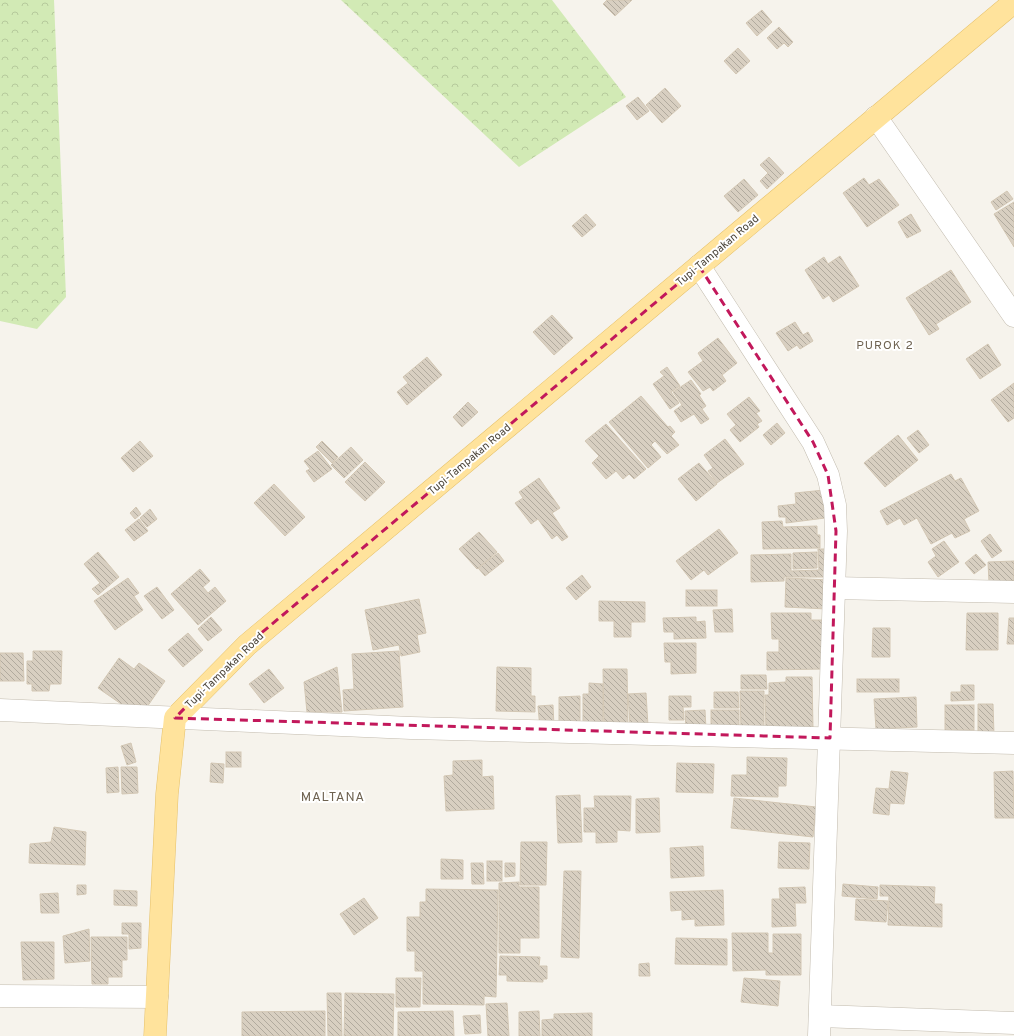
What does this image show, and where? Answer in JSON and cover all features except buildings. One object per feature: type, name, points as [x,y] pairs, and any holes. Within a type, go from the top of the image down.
[{"type":"main road","name":"Tupi-Tampakan Road","points":[[175,718],[247,645],[1014,2]]},
{"type":"main road","points":[[155,1036],[167,794],[175,718]]},
{"type":"street","points":[[876,117],[1014,316]]},
{"type":"street","points":[[699,266],[813,442],[828,475],[834,505],[836,531],[820,1026],[1014,1023]]},
{"type":"street","points":[[834,588],[1014,592]]},
{"type":"street","points":[[0,710],[411,728],[1014,744]]},
{"type":"street","points":[[0,996],[157,997]]},
{"type":"highlighted area","points":[[699,266],[813,442],[828,475],[836,531],[830,738],[175,718],[247,645]]},
{"type":"green space","points":[[0,0],[54,0],[66,297],[37,329],[0,321]]},
{"type":"green space","points":[[341,0],[552,0],[626,97],[519,167]]},
{"type":"district","name":"PUROK 2","points":[[885,345]]},
{"type":"district","name":"MALTANA","points":[[333,796]]}]
